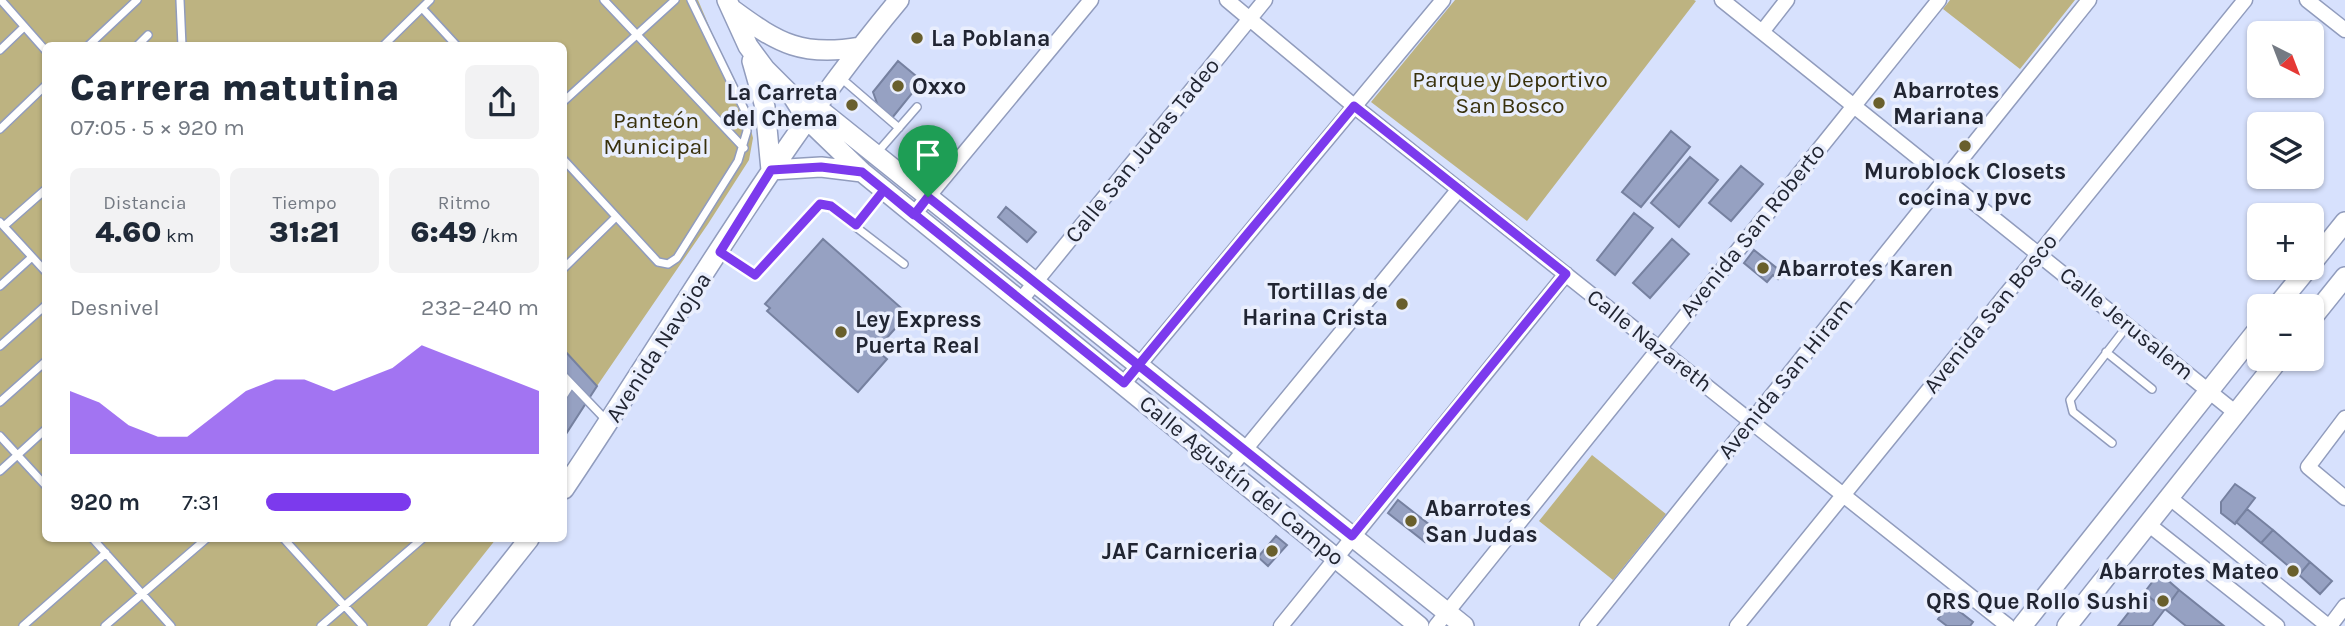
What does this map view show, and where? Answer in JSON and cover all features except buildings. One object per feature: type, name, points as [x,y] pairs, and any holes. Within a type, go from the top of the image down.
[{"type":"street","name":"Avenida Navojoa","points":[[567,485],[771,170],[838,75],[900,0]]},
{"type":"street","points":[[914,215],[1091,0]]},
{"type":"street","name":"Calle Nazareth","points":[[1227,0],[1354,106],[2008,626]]},
{"type":"street","name":"Calle San Judas Tadeo","points":[[1020,301],[1265,0]]},
{"type":"street","points":[[1124,383],[1443,0]]},
{"type":"street","name":"Calle Jerusalem","points":[[1721,0],[2236,413]]},
{"type":"street","points":[[1762,32],[1787,0]]},
{"type":"street","name":"Avenida San Roberto","points":[[1442,619],[1939,0]]},
{"type":"street","name":"Avenida San Hiram","points":[[1587,626],[2089,0]]},
{"type":"street","name":"Avenida San Bosco","points":[[1737,626],[2245,0]]},
{"type":"street","points":[[2307,0],[2342,23]]},
{"type":"street","points":[[728,3],[769,37],[798,49],[829,52],[860,47]]},
{"type":"street","points":[[728,3],[748,46],[765,107],[771,170],[821,167],[862,172]]},
{"type":"street","points":[[748,46],[765,69],[811,112]]},
{"type":"street","name":"Calle Agustín del Campo","points":[[811,112],[876,155],[1352,536],[1442,619],[1464,626]]},
{"type":"street","name":"Calle Agustín del Campo","points":[[811,112],[862,172],[1229,468],[1419,626]]},
{"type":"street","points":[[1229,468],[1459,189]]},
{"type":"street","points":[[2324,248],[2345,222]]},
{"type":"street","points":[[1281,626],[1566,274]]},
{"type":"street","points":[[2324,303],[2345,277]]},
{"type":"street","points":[[2287,294],[2298,280]]},
{"type":"street","points":[[2022,626],[2247,343]]},
{"type":"street","points":[[2067,626],[2269,371]]},
{"type":"street","points":[[2345,418],[2308,467],[2345,498]]},
{"type":"street","points":[[2170,498],[2329,626],[2345,606]]},
{"type":"street","points":[[2148,524],[2277,626]]},
{"type":"street","points":[[460,626],[527,542]]},
{"type":"lane","points":[[1,0],[42,47]]},
{"type":"lane","points":[[92,42],[137,0]]},
{"type":"lane","points":[[180,0],[182,42]]},
{"type":"lane","points":[[387,42],[430,0]]},
{"type":"lane","points":[[604,0],[744,148]]},
{"type":"lane","points":[[567,98],[675,0]]},
{"type":"lane","points":[[567,163],[658,262],[668,264],[677,258],[744,148],[745,111],[691,0]]},
{"type":"lane","points":[[422,8],[451,42]]},
{"type":"lane","points":[[0,50],[24,27]]},
{"type":"lane","points":[[141,42],[148,35]]},
{"type":"lane","points":[[838,75],[899,128]]},
{"type":"lane","points":[[0,129],[42,89]]},
{"type":"lane","points":[[876,155],[916,107]]},
{"type":"lane","points":[[856,225],[884,190]]},
{"type":"lane","points":[[42,192],[2,224],[42,268]]},
{"type":"lane","points":[[720,252],[755,275],[820,204],[831,206],[904,264]]},
{"type":"lane","points":[[567,265],[616,217]]},
{"type":"lane","points":[[0,286],[32,257]]},
{"type":"lane","points":[[0,345],[42,308]]},
{"type":"lane","points":[[2112,443],[2069,407],[2074,394],[2128,324]]},
{"type":"lane","points":[[2106,352],[2152,388]]},
{"type":"lane","points":[[0,401],[42,364]]},
{"type":"lane","points":[[567,379],[609,423]]},
{"type":"lane","points":[[567,390],[571,384]]},
{"type":"lane","points":[[0,471],[42,433]]},
{"type":"lane","points":[[0,436],[42,482]]},
{"type":"lane","points":[[96,542],[171,626]]},
{"type":"lane","points":[[105,626],[202,542]]},
{"type":"lane","points":[[287,542],[363,626]]},
{"type":"lane","points":[[321,626],[419,542]]},
{"type":"lane","points":[[23,626],[106,553]]},
{"type":"green space","name":"Panteón Municipal","points":[[0,0],[698,0],[748,118],[753,138],[749,160],[597,386],[567,353],[567,42],[42,42],[42,542],[494,542],[427,626],[0,626]]},
{"type":"green space","name":"Parque y Deportivo San Bosco","points":[[1455,0],[1696,1],[1527,221],[1371,102]]},
{"type":"green space","points":[[1950,0],[2075,0],[2020,69],[1943,9]]},
{"type":"green space","points":[[1592,455],[1666,514],[1613,580],[1539,521]]},
{"type":"place","name":"La Poblana","points":[[917,38]]},
{"type":"place","name":"Oxxo","points":[[898,86]]},
{"type":"place","name":"Abarrotes Mariana","points":[[1879,103]]},
{"type":"place","name":"La Carreta del Chema","points":[[852,105]]},
{"type":"place","name":"Muroblock Closets cocina y pvc","points":[[1965,146]]},
{"type":"place","name":"Abarrotes Karen","points":[[1763,268]]},
{"type":"place","name":"Tortillas de Harina Crista","points":[[1402,304]]},
{"type":"place","name":"Ley Express Puerta Real","points":[[841,332]]},
{"type":"place","name":"Abarrotes San Judas","points":[[1411,521]]},
{"type":"place","name":"JAF Carniceria","points":[[1272,551]]},
{"type":"place","name":"Abarrotes Mateo","points":[[2293,571]]},
{"type":"place","name":"QRS Que Rollo Sushi","points":[[2163,601]]},
{"type":"route","points":[[928,197],[914,215],[884,190],[856,225],[831,206],[820,204],[755,275],[720,252],[771,170],[837,167],[862,172],[914,215],[1020,301],[1124,383],[1138,366],[1354,106],[1566,274],[1352,536],[1242,450],[1138,366],[1035,282],[928,197]]}]
